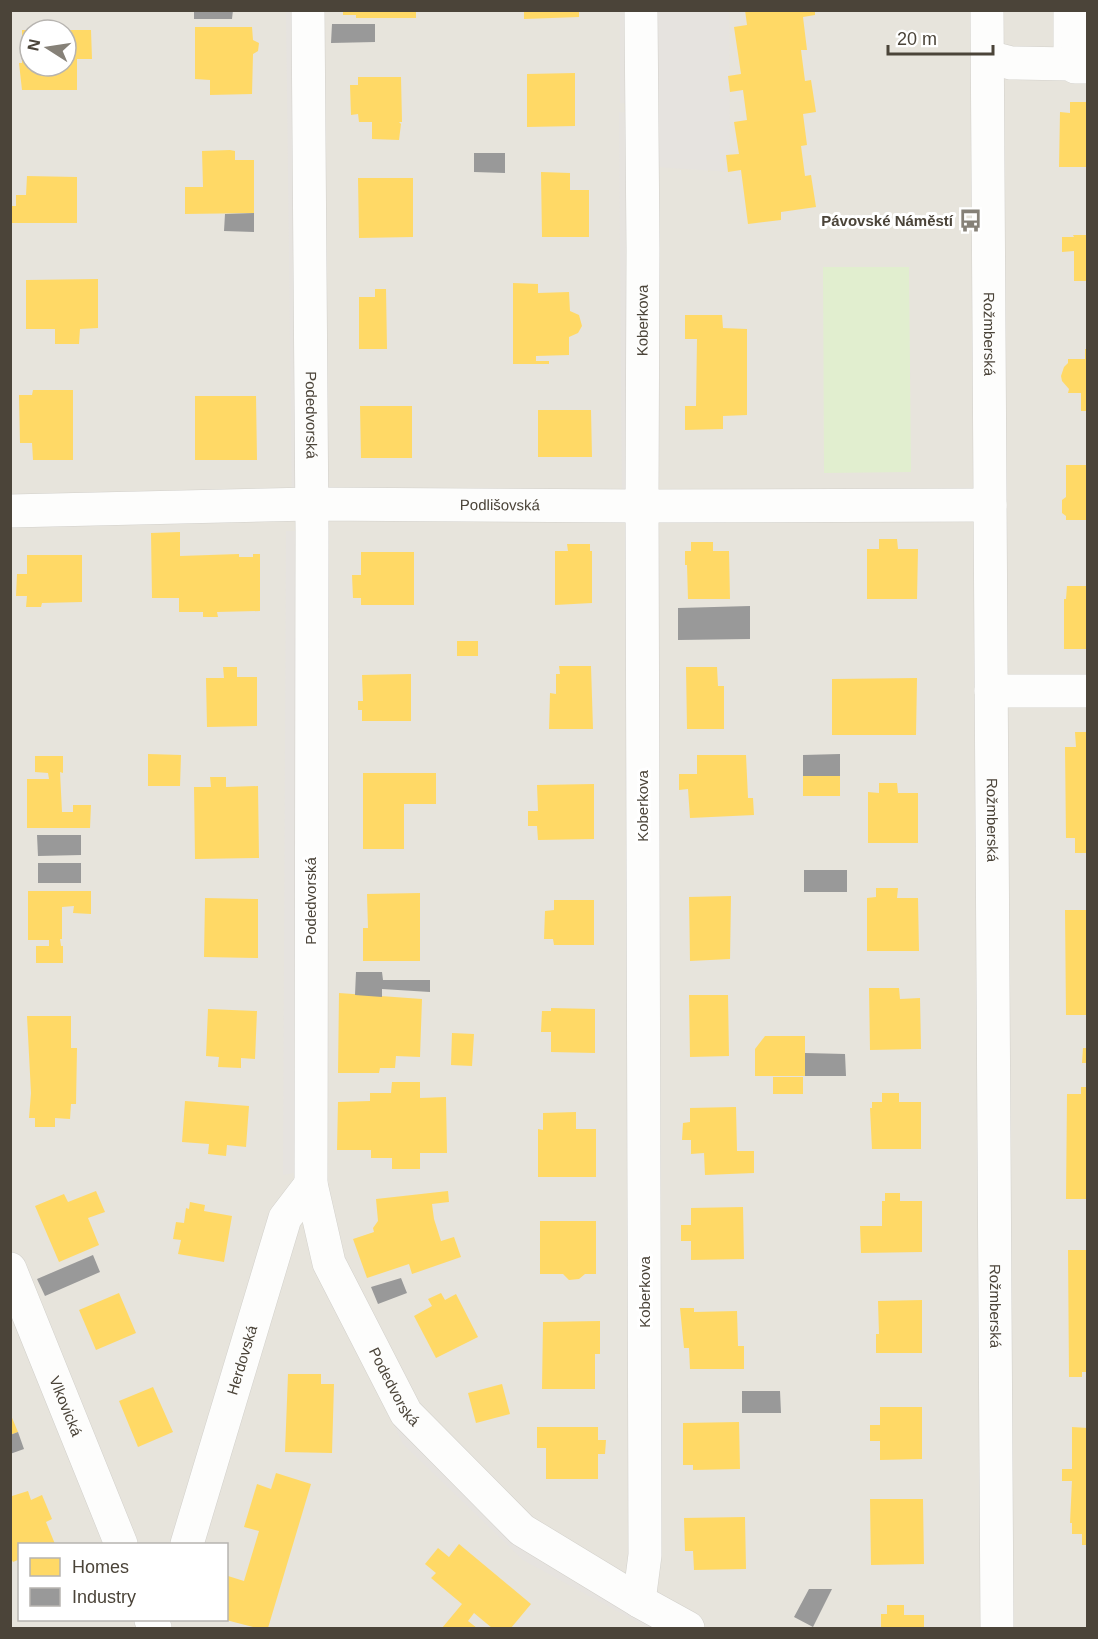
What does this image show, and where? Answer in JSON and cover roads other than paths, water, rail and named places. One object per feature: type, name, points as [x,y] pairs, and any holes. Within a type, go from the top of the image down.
[{"type":"street","name":"Podedvorská","points":[[308,10],[311,1184],[329,1263],[406,1413],[522,1530],[688,1629]]},
{"type":"street","name":"Koberkova","points":[[639,1601],[645,1555],[641,10]]},
{"type":"street","name":"Rožmberská","points":[[987,10],[997,1629]]},
{"type":"street","points":[[988,57],[1011,63],[1079,65],[1070,10]]},
{"type":"street","name":"Podlišovská","points":[[10,511],[311,504],[990,505]]},
{"type":"street","points":[[991,691],[1088,691]]},
{"type":"street","name":"Herdovská","points":[[188,1543],[285,1218],[311,1184]]},
{"type":"street","name":"Vlkovická","points":[[10,1269],[120,1543]]},
{"type":"place","name":"Pávovské Náměstí","points":[[971,221]]}]
